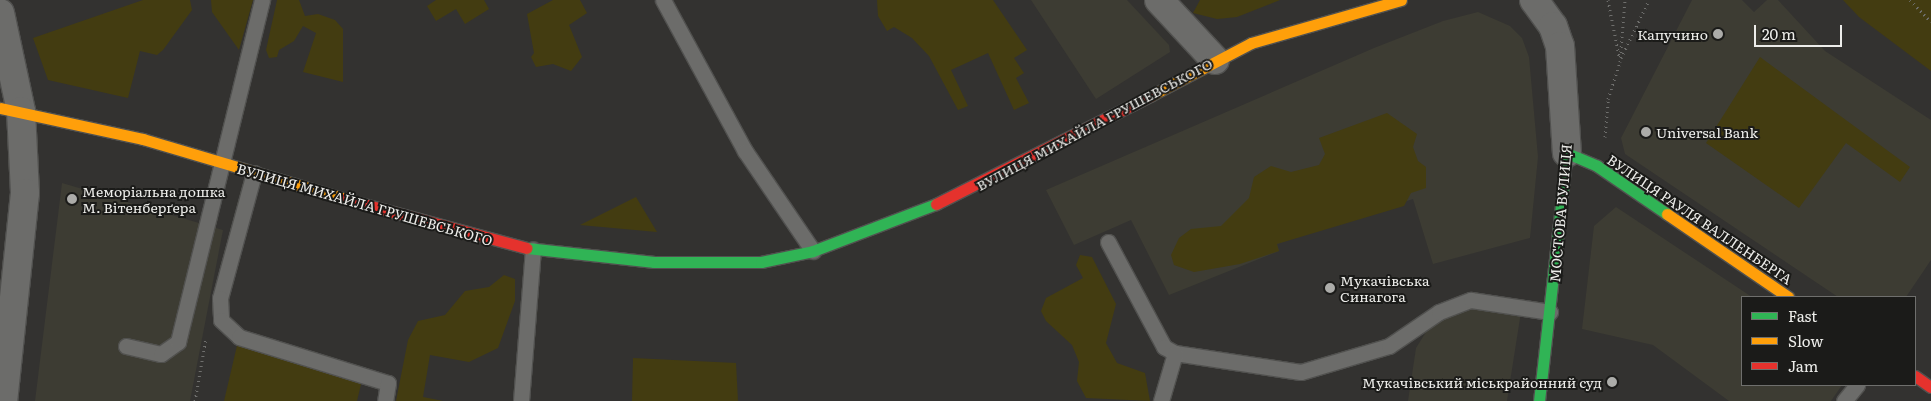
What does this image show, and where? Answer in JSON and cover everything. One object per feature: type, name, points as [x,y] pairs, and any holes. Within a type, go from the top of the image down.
[{"type":"street","points":[[1159,0],[1215,60]]},
{"type":"street","name":"ВУЛИЦЯ МИХАЙЛА ГРУШЕВСЬКОГО","points":[[10,110],[220,162],[461,234],[582,257],[719,265],[813,251],[970,190],[1215,60],[1287,31],[1401,0]]},
{"type":"street","name":"МОСТОВА ВУЛИЦЯ","points":[[1534,0],[1553,26],[1565,72],[1567,154],[1539,401]]},
{"type":"street","points":[[0,13],[10,110],[25,193],[3,401]]},
{"type":"street","name":"ВУЛИЦЯ РАУЛЯ ВАЛЛЕНБЕРГА","points":[[1567,154],[1597,166],[1787,296]]},
{"type":"street","points":[[1916,377],[1931,387]]},
{"type":"lane","points":[[126,346],[161,354],[178,342],[220,162],[262,0]]},
{"type":"lane","points":[[663,0],[745,151],[813,251]]},
{"type":"lane","points":[[254,173],[220,298],[221,320],[239,337],[388,383],[385,401]]},
{"type":"lane","points":[[1108,242],[1164,347],[1175,353],[1302,372],[1389,346],[1454,304],[1471,300],[1550,312]]},
{"type":"lane","points":[[521,401],[533,249]]},
{"type":"lane","points":[[1161,401],[1175,353]]},
{"type":"lane","points":[[1844,401],[1856,386]]},
{"type":"path","points":[[1608,0],[1620,62]]},
{"type":"path","points":[[1620,62],[1625,0]]},
{"type":"path","points":[[1608,99],[1620,62],[1649,0]]},
{"type":"path","points":[[1910,0],[1931,22]]},
{"type":"shaded area","points":[[143,0],[190,0],[192,10],[163,50],[157,55],[140,51],[128,98],[48,80],[33,38]]},
{"type":"shaded area","points":[[211,0],[253,0],[239,50],[212,12]]},
{"type":"shaded area","points":[[277,0],[299,0],[305,16],[318,14],[335,20],[343,29],[343,82],[303,72],[316,33],[303,26],[294,41],[279,50],[277,57],[269,58],[266,50]]},
{"type":"shaded area","points":[[436,0],[484,0],[489,9],[465,24],[456,9],[436,21],[427,6]]},
{"type":"shaded area","points":[[553,0],[580,0],[587,13],[569,25],[582,57],[571,71],[553,64],[536,67],[531,57],[534,53],[527,14]]},
{"type":"shaded area","points":[[877,0],[993,0],[1027,50],[1014,58],[1024,73],[1016,78],[1029,103],[1014,110],[988,53],[951,70],[968,106],[958,110],[929,56],[912,38],[894,27],[887,31],[878,16]]},
{"type":"shaded area","points":[[1031,0],[1127,0],[1169,45],[1170,52],[1096,99]]},
{"type":"shaded area","points":[[1200,0],[1280,0],[1237,17],[1217,19],[1193,13]]},
{"type":"shaded area","points":[[1692,0],[1742,0],[1754,12],[1767,0],[1778,0],[1825,51],[1931,120],[1931,260],[1907,296],[1837,296],[1625,154],[1621,138]]},
{"type":"shaded area","points":[[1843,0],[1931,0],[1931,71],[1859,17]]},
{"type":"shaded area","points":[[1478,12],[1510,26],[1522,38],[1529,57],[1538,157],[1530,238],[1433,264],[1413,199],[1277,244],[1279,251],[1169,295],[1131,220],[1074,245],[1046,190],[1374,48],[1443,21]]},
{"type":"shaded area","points":[[1760,57],[1910,167],[1900,182],[1846,143],[1799,208],[1706,143]]},
{"type":"shaded area","points":[[1387,113],[1417,134],[1413,147],[1418,161],[1426,167],[1426,188],[1411,193],[1404,206],[1277,244],[1279,251],[1240,264],[1194,272],[1174,265],[1171,255],[1179,238],[1191,229],[1221,226],[1249,198],[1254,177],[1271,166],[1291,172],[1319,165],[1325,154],[1319,138]]},
{"type":"shaded area","points":[[62,183],[223,230],[190,401],[35,401]]},
{"type":"shaded area","points":[[636,197],[657,232],[580,225]]},
{"type":"shaded area","points":[[1616,207],[1750,296],[1741,296],[1741,386],[1841,386],[1831,401],[1729,401],[1653,345],[1582,329],[1594,226]]},
{"type":"shaded area","points":[[1080,255],[1092,257],[1116,304],[1106,343],[1117,363],[1145,373],[1150,401],[1086,398],[1077,381],[1079,362],[1072,345],[1046,321],[1041,311],[1046,298],[1083,278],[1076,265]]},
{"type":"shaded area","points":[[504,275],[515,279],[515,301],[498,348],[469,362],[430,355],[423,397],[443,401],[396,401],[408,340],[418,321],[445,315],[465,291],[489,287]]},
{"type":"shaded area","points":[[1481,305],[1521,312],[1507,401],[1408,401],[1416,348],[1431,324],[1455,307]]},
{"type":"shaded area","points":[[239,337],[363,376],[357,401],[224,401]]},
{"type":"shaded area","points":[[633,358],[736,363],[738,401],[632,401]]},
{"type":"traffic: fast","points":[[1539,401],[1567,153],[1597,166],[1667,214]]},
{"type":"traffic: fast","points":[[527,248],[654,262],[761,262],[813,251],[936,204]]},
{"type":"traffic: slow","points":[[1150,96],[1251,43],[1401,0]]},
{"type":"traffic: slow","points":[[0,108],[143,139],[345,199]]},
{"type":"traffic: slow","points":[[1667,214],[1787,296]]},
{"type":"traffic: jam","points":[[936,204],[1150,96]]},
{"type":"traffic: jam","points":[[345,199],[527,248]]},
{"type":"traffic: jam","points":[[1916,377],[1931,387]]},
{"type":"place","name":"Капучино","points":[[1718,34]]},
{"type":"place","name":"Universal Bank","points":[[1646,132]]},
{"type":"place","name":"Меморіальна дошка М. Вітенберґера","points":[[72,199]]},
{"type":"place","name":"Мукачівська Синагога","points":[[1330,288]]},
{"type":"place","name":"Мукачівський міськрайонний суд","points":[[1612,382]]}]
